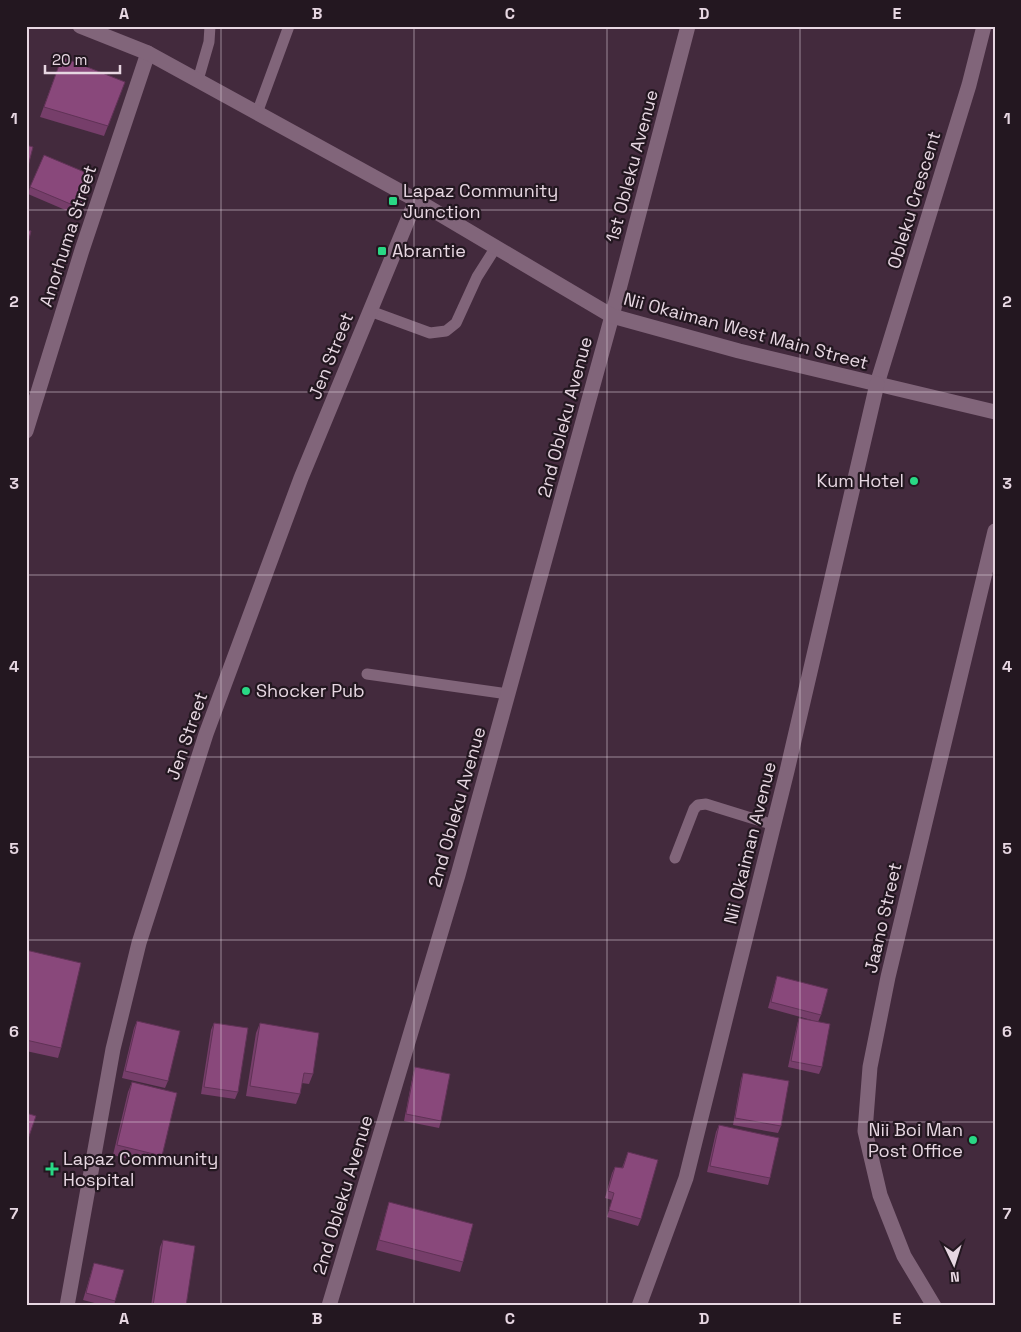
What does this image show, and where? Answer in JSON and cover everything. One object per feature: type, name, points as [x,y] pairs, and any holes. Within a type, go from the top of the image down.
[{"type":"street","name":"Nii Okaiman West Main Street","points":[[80,26],[148,53],[198,80],[416,200],[612,316],[739,351],[995,412]]},
{"type":"street","name":"1st Obleku Avenue","points":[[612,316],[688,26]]},
{"type":"street","name":"Obleku Crescent","points":[[877,384],[969,85],[984,26]]},
{"type":"street","name":"Anorhuma Street","points":[[26,431],[82,250],[148,53]]},
{"type":"street","name":"Jen Street","points":[[67,1306],[113,1049],[139,943],[206,734],[301,478],[416,200]]},
{"type":"street","name":"2nd Obleku Avenue","points":[[329,1306],[455,884],[612,316]]},
{"type":"street","name":"Nii Okaiman Avenue","points":[[639,1306],[686,1178],[774,825],[877,384]]},
{"type":"street","name":"Jaano Street","points":[[934,1306],[904,1256],[880,1195],[865,1131],[870,1067],[890,968],[995,532]]},
{"type":"lane","points":[[198,80],[209,42],[210,26]]},
{"type":"lane","points":[[257,113],[289,26]]},
{"type":"lane","points":[[370,311],[430,333],[446,331],[456,323],[477,277],[496,247]]},
{"type":"lane","points":[[367,674],[508,694]]},
{"type":"lane","points":[[675,858],[694,809],[698,806],[706,804],[774,825]]},
{"type":"building","points":[[62,57],[125,82],[108,126],[44,107]]},
{"type":"building","points":[[26,145],[33,147],[26,174]]},
{"type":"building","points":[[44,155],[94,176],[80,208],[30,187]]},
{"type":"building","points":[[26,230],[31,231],[26,251]]},
{"type":"building","points":[[26,950],[81,963],[61,1048],[26,1040]]},
{"type":"building","points":[[777,976],[828,989],[821,1015],[771,1002]]},
{"type":"building","points":[[799,1018],[830,1024],[822,1067],[791,1061]]},
{"type":"building","points":[[137,1021],[180,1031],[168,1081],[125,1071]]},
{"type":"building","points":[[214,1023],[248,1028],[238,1092],[204,1087]]},
{"type":"building","points":[[260,1023],[319,1033],[313,1074],[304,1073],[300,1094],[250,1086]]},
{"type":"building","points":[[415,1067],[450,1074],[441,1121],[406,1114]]},
{"type":"building","points":[[743,1073],[789,1081],[781,1126],[735,1118]]},
{"type":"building","points":[[132,1082],[177,1093],[162,1156],[117,1145]]},
{"type":"building","points":[[26,1113],[36,1116],[26,1145]]},
{"type":"building","points":[[719,1125],[779,1138],[770,1178],[710,1166]]},
{"type":"building","points":[[628,1152],[658,1160],[641,1219],[609,1210],[614,1193],[608,1191],[615,1167],[623,1168]]},
{"type":"building","points":[[389,1202],[473,1224],[463,1262],[379,1240]]},
{"type":"building","points":[[163,1240],[195,1246],[186,1306],[153,1306]]},
{"type":"building","points":[[94,1263],[124,1270],[115,1301],[86,1293]]},
{"type":"place","name":"Lapaz Community Junction","points":[[393,201]]},
{"type":"place","name":"Abrantie","points":[[382,251]]},
{"type":"place","name":"Kum Hotel","points":[[914,481]]},
{"type":"place","name":"Shocker Pub","points":[[246,691]]},
{"type":"place","name":"Nii Boi Man Post Office","points":[[973,1140]]},
{"type":"place","name":"Lapaz Community Hospital","points":[[52,1169]]}]
